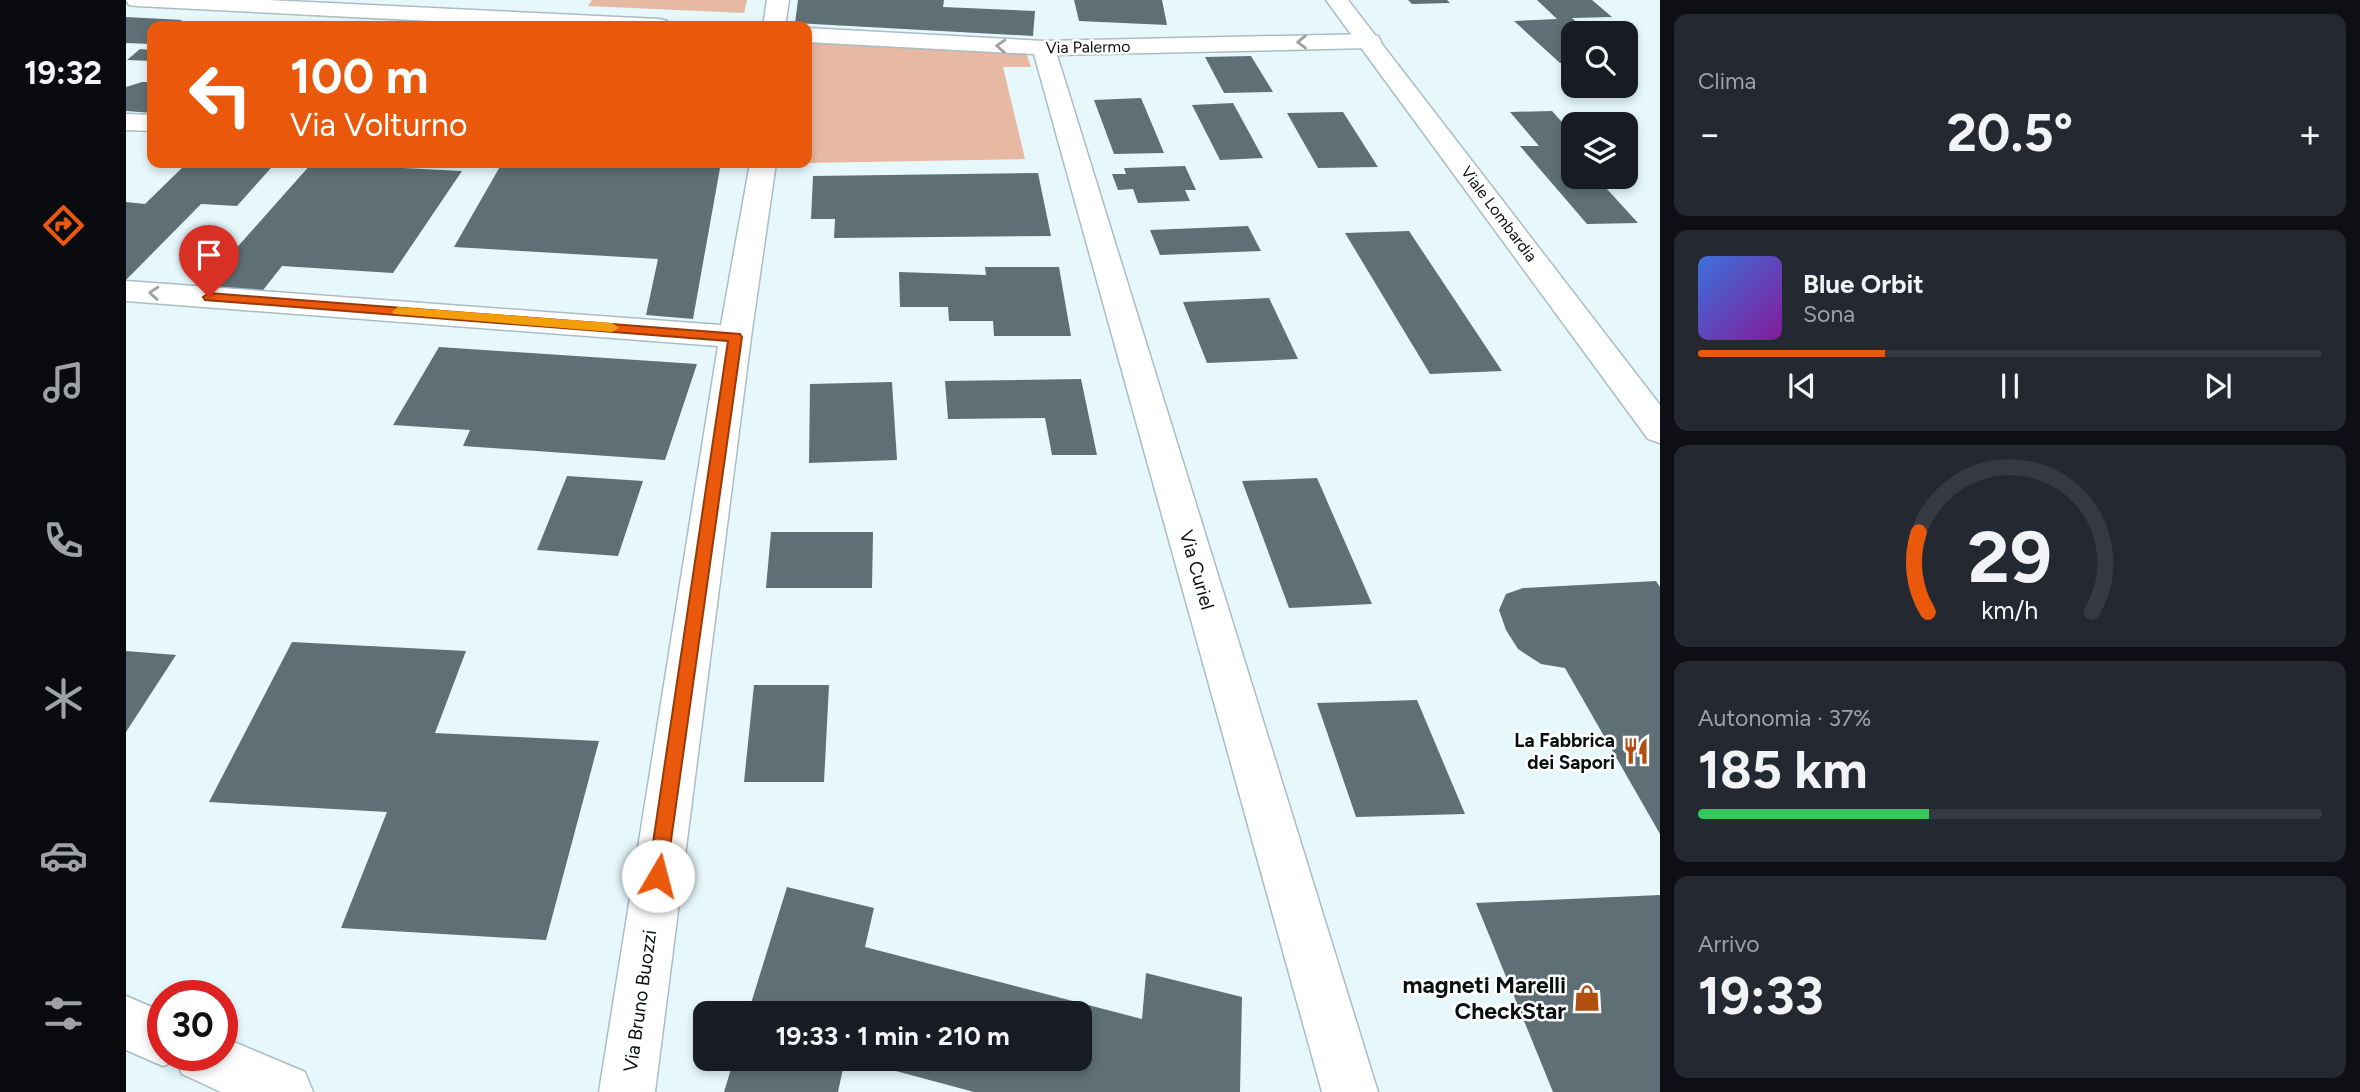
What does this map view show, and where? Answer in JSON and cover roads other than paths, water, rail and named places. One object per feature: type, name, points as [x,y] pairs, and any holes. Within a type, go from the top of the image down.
[{"type":"street","points":[[137,0],[568,21],[582,0]]},
{"type":"street","points":[[775,21],[778,0]]},
{"type":"street","name":"Viale Lombardia","points":[[1338,0],[1650,403],[1660,430]]},
{"type":"street","name":"Via Palermo","points":[[812,35],[1044,48],[1370,41]]},
{"type":"street","name":"Via Curiel","points":[[1044,48],[1349,1092]]},
{"type":"street","points":[[126,121],[147,123]]},
{"type":"street","name":"Via Bruno Buozzi","points":[[627,1092],[735,337],[762,168]]},
{"type":"street","points":[[126,291],[735,337]]},
{"type":"street","points":[[126,1023],[147,1032]]},
{"type":"street","points":[[237,1071],[285,1092]]},
{"type":"place","name":"La Fabbrica dei Sapori","points":[[1636,751]]},
{"type":"place","name":"magneti Marelli CheckStar","points":[[1587,998]]}]
